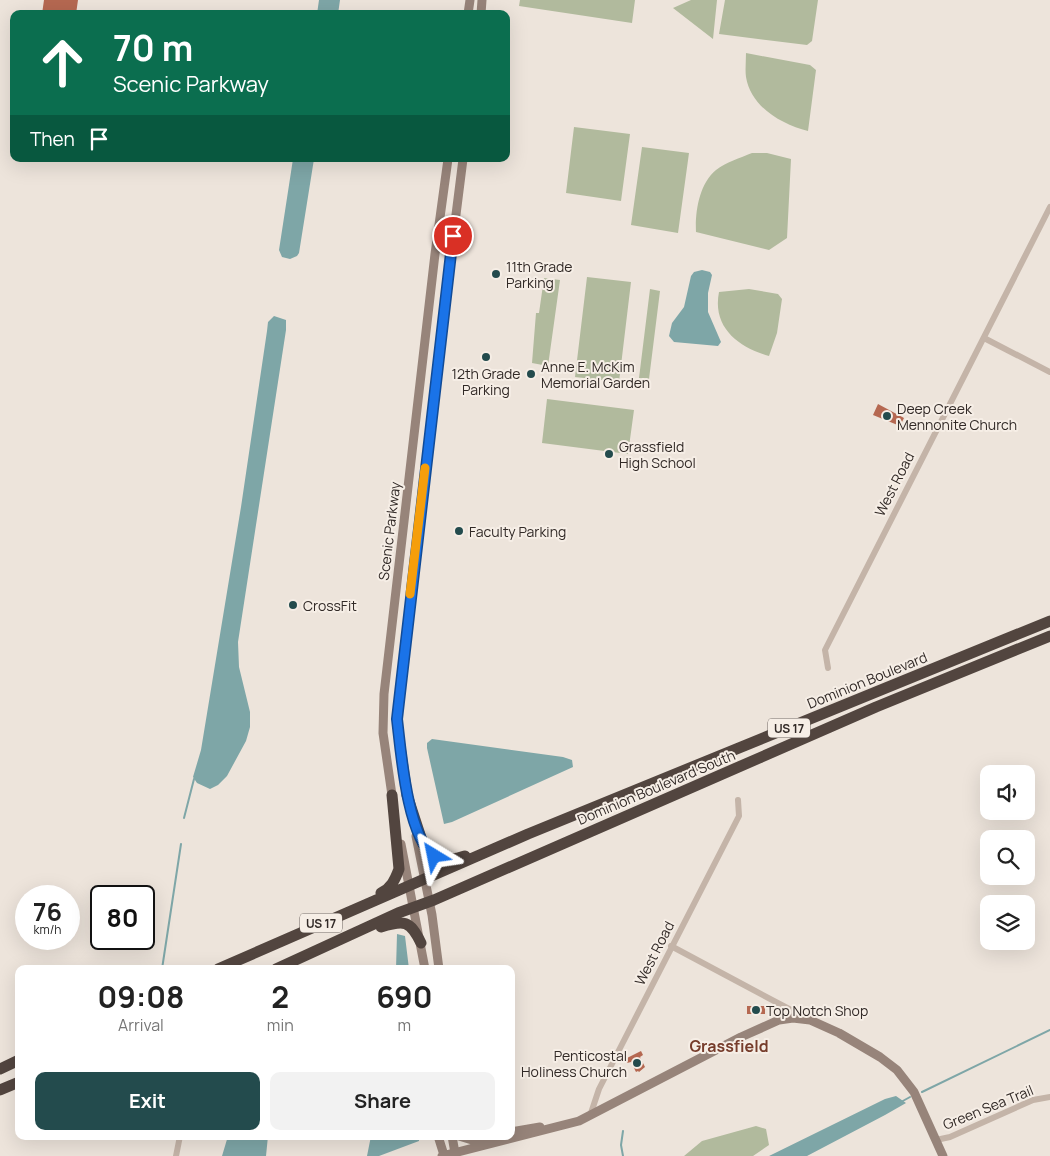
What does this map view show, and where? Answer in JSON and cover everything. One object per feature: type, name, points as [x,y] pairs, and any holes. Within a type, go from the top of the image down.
[{"type":"highway","name":"Dominion Boulevard","points":[[509,842],[1050,621]]},
{"type":"highway","name":"Dominion Boulevard South","points":[[285,965],[414,906],[428,902],[876,707],[1050,636]]},
{"type":"highway","points":[[652,783],[660,802]]},
{"type":"highway","points":[[407,794],[423,844],[434,856],[452,859],[463,857],[489,845],[509,842]]},
{"type":"highway","points":[[353,908],[387,890],[395,880],[399,869],[392,795]]},
{"type":"highway","name":"US 17","points":[[227,965],[353,908],[425,880],[509,842]]},
{"type":"highway","points":[[341,940],[398,922],[407,924],[414,929],[421,943]]},
{"type":"highway","points":[[0,1069],[15,1062]]},
{"type":"highway","points":[[0,1090],[15,1084]]},
{"type":"street","name":"Scenic Parkway","points":[[424,965],[421,943],[392,795],[383,733],[384,694],[435,254],[448,162]]},
{"type":"street","name":"Scenic Parkway","points":[[438,965],[425,880],[407,794],[397,719],[400,678],[463,162]]},
{"type":"street","name":"West Road","points":[[828,668],[825,650],[1050,207]]},
{"type":"street","points":[[984,338],[1050,372]]},
{"type":"street","name":"West Road","points":[[589,1117],[599,1089],[739,816],[738,800]]},
{"type":"street","points":[[671,946],[791,1010],[793,1018]]},
{"type":"street","points":[[515,1138],[572,1124],[589,1117],[741,1038],[779,1020],[793,1018],[810,1020],[838,1033],[892,1065],[902,1074],[914,1092],[943,1156]]},
{"type":"street","name":"Green Sea Trail","points":[[936,1140],[950,1137],[1033,1100],[1050,1098]]},
{"type":"street","points":[[515,1131],[572,1124]]},
{"type":"street","points":[[176,1156],[179,1140]]},
{"type":"street","points":[[439,1140],[443,1156],[507,1140]]},
{"type":"street","points":[[453,1140],[455,1153]]},
{"type":"green space","points":[[520,0],[635,0],[632,23],[519,6]]},
{"type":"green space","points":[[691,0],[717,0],[713,39],[673,8]]},
{"type":"green space","points":[[725,0],[818,0],[812,41],[807,45],[719,34]]},
{"type":"green space","points":[[746,53],[810,65],[816,70],[808,131],[778,119],[769,113],[754,97],[746,77]]},
{"type":"green space","points":[[574,127],[630,134],[621,201],[566,193]]},
{"type":"green space","points":[[642,147],[689,153],[678,233],[631,225]]},
{"type":"green space","points":[[752,153],[767,153],[791,159],[787,238],[769,250],[696,232],[699,199],[710,176],[733,160]]},
{"type":"green space","points":[[587,277],[631,282],[619,382],[575,377]]},
{"type":"green space","points":[[544,278],[560,280],[548,366],[532,363],[536,313],[539,313]]},
{"type":"green space","points":[[650,289],[660,291],[649,379],[639,378]]},
{"type":"green space","points":[[749,289],[778,294],[782,299],[777,333],[769,356],[738,341],[730,334],[720,316],[719,292]]},
{"type":"green space","points":[[547,399],[634,410],[628,454],[542,443]]},
{"type":"green space","points":[[756,1126],[766,1129],[769,1145],[753,1156],[684,1156],[702,1141]]},
{"type":"water","points":[[319,0],[340,0],[339,10],[318,10]]},
{"type":"water","points":[[293,162],[314,162],[299,253],[290,259],[282,257],[279,250]]},
{"type":"water","points":[[702,270],[710,272],[712,275],[708,293],[708,312],[721,342],[718,346],[674,342],[669,336],[672,323],[684,307],[691,276],[694,272]]},
{"type":"water","points":[[274,316],[286,320],[286,330],[238,642],[239,667],[250,712],[250,727],[246,741],[227,776],[218,785],[210,789],[197,783],[193,777],[201,750],[241,507],[268,322]]},
{"type":"water","points":[[432,739],[563,757],[572,760],[573,767],[444,824],[427,748],[427,743]]},
{"type":"water","points":[[397,934],[405,936],[409,965],[396,965]]},
{"type":"water","points":[[896,1096],[906,1103],[807,1156],[769,1156],[885,1099]]},
{"type":"water","points":[[227,1140],[268,1140],[266,1156],[222,1156]]},
{"type":"water","points":[[370,1140],[419,1140],[379,1156],[367,1156]]},
{"type":"building","points":[[44,0],[78,0],[77,10],[43,10]]},
{"type":"building","name":"Deep Creek Mennonite Church","points":[[878,404],[904,418],[900,426],[873,415]]},
{"type":"building","name":"Top Notch Shop","points":[[747,1006],[765,1006],[765,1014],[747,1014]]},
{"type":"building","name":"Penticostal Holiness Church","points":[[641,1051],[643,1055],[640,1057],[645,1067],[636,1072],[631,1062],[627,1063],[625,1059]]},
{"type":"waterway","points":[[184,818],[194,779]]},
{"type":"waterway","points":[[163,965],[181,844]]},
{"type":"waterway","points":[[922,1092],[1050,1030]]},
{"type":"waterway","points":[[901,1102],[910,1097]]},
{"type":"waterway","points":[[623,1131],[621,1145],[623,1156]]},
{"type":"slow traffic","points":[[410,594],[425,468]]},
{"type":"place","name":"11th Grade Parking","points":[[496,274]]},
{"type":"place","name":"12th Grade Parking","points":[[486,357]]},
{"type":"place","name":"Anne E. McKim Memorial Garden","points":[[531,374]]},
{"type":"place","name":"Deep Creek Mennonite Church","points":[[887,416]]},
{"type":"place","name":"Grassfield High School","points":[[609,454]]},
{"type":"place","name":"Faculty Parking","points":[[459,531]]},
{"type":"place","name":"CrossFit","points":[[293,605]]},
{"type":"place","name":"Top Notch Shop","points":[[756,1010]]},
{"type":"place","name":"Penticostal Holiness Church","points":[[637,1063]]},
{"type":"district","name":"Grassfield","points":[[729,1046]]},
{"type":"route","points":[[434,856],[423,844],[407,794],[397,719],[400,678],[453,236]]}]
